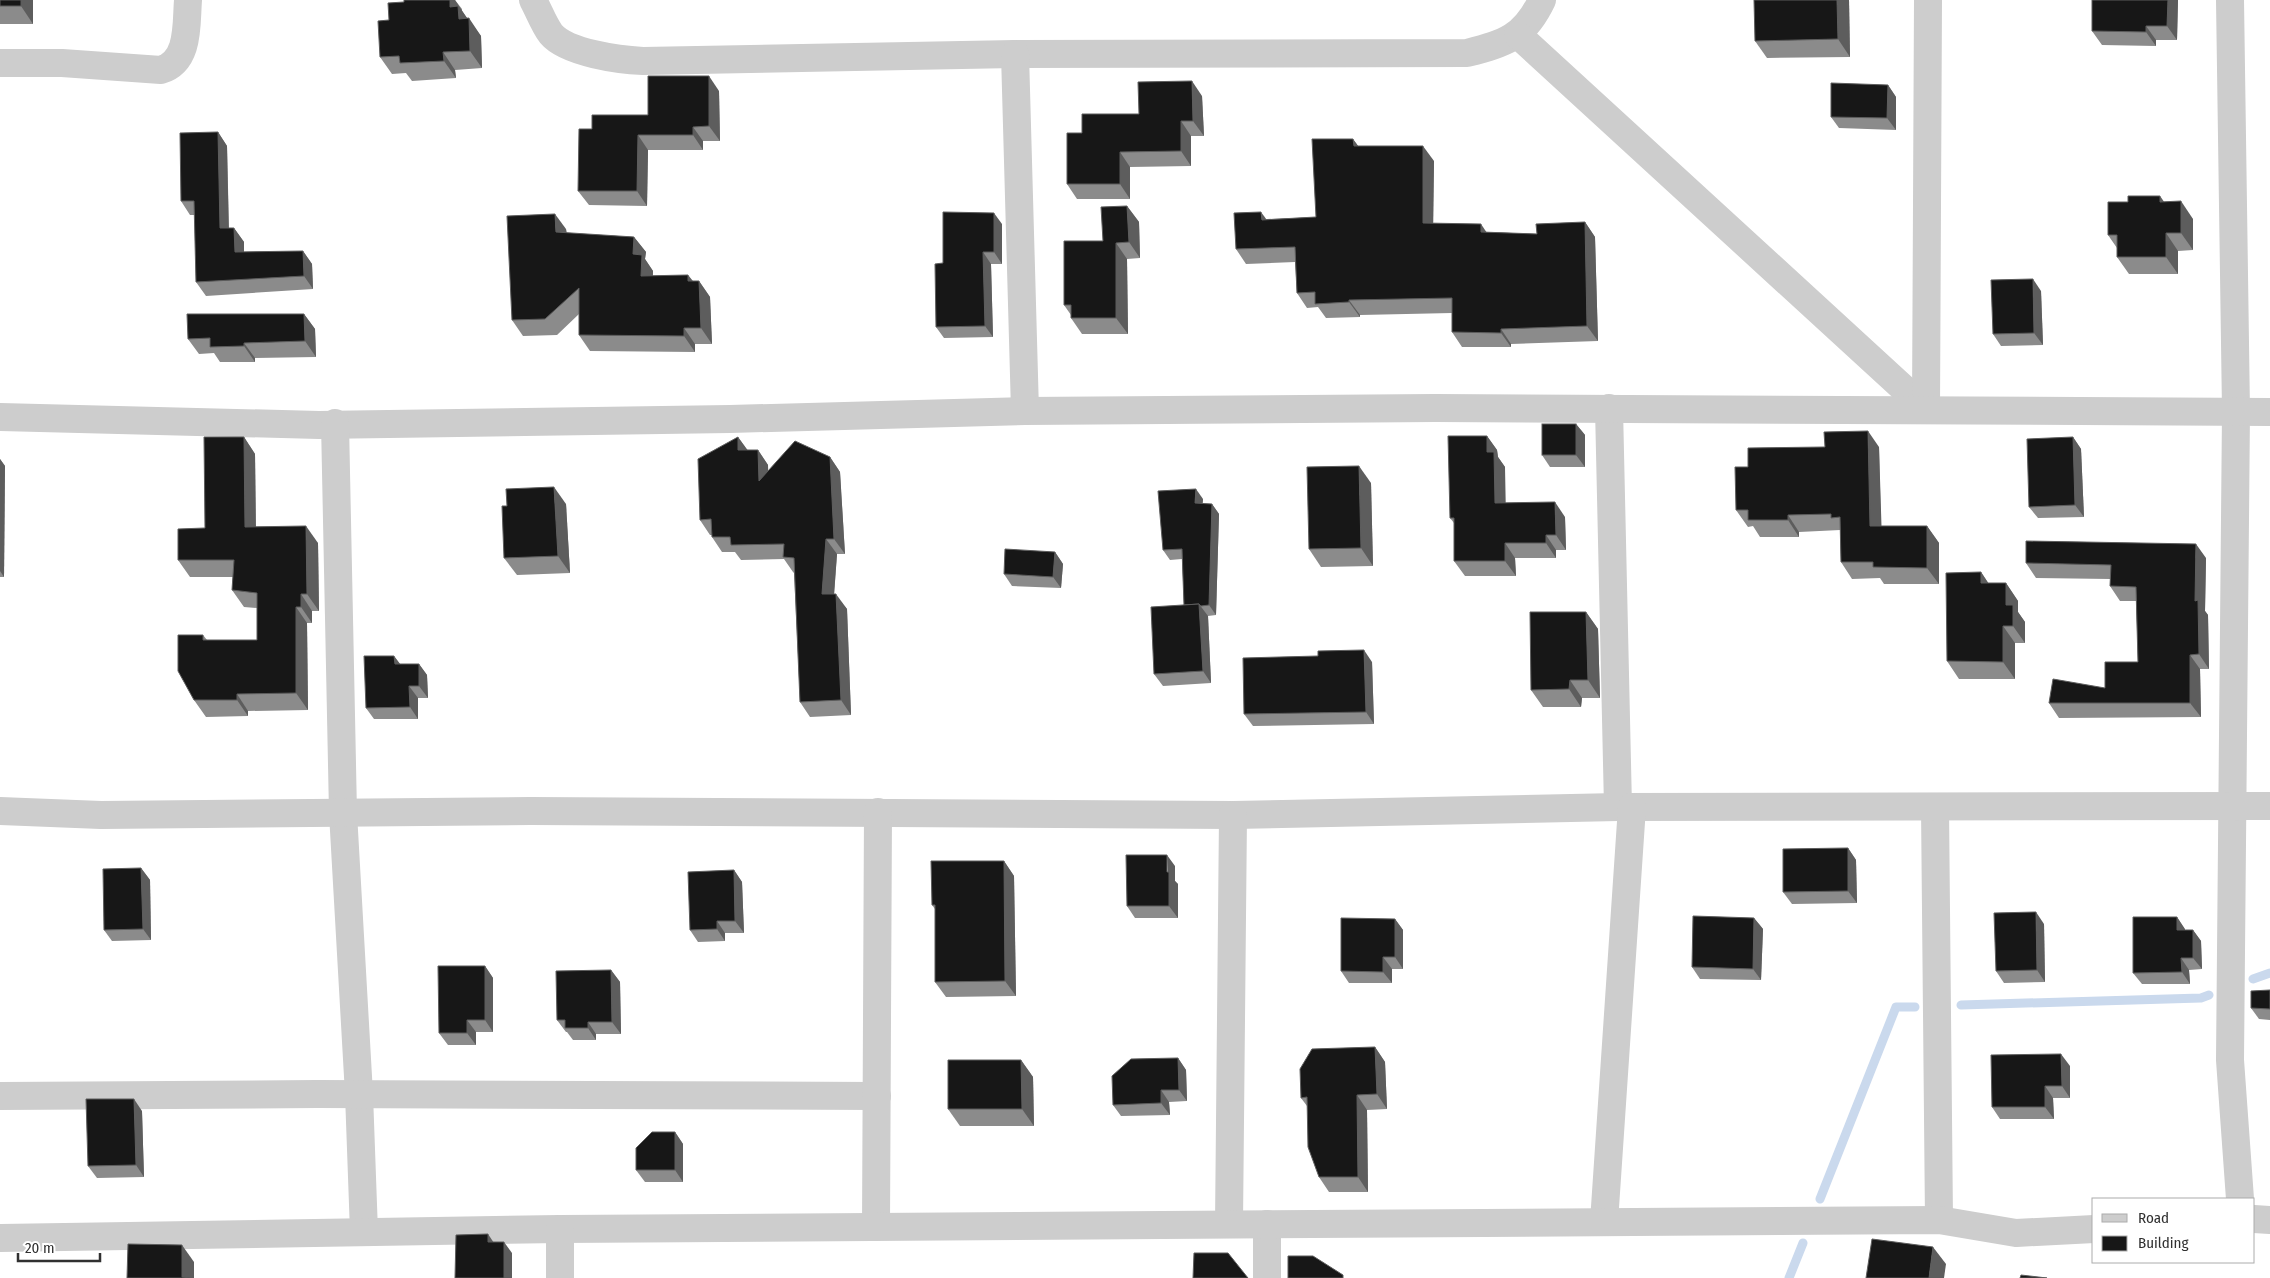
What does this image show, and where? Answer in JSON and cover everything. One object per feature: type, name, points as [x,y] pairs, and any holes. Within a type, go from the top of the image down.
[{"type":"street","points":[[0,62],[62,63],[162,70],[170,67],[185,44],[188,0]]},
{"type":"street","points":[[533,0],[552,35],[574,48],[611,59],[643,61],[1015,54],[1458,53],[1494,46],[1518,35],[1542,0]]},
{"type":"street","points":[[1926,409],[1928,0]]},
{"type":"street","points":[[2230,0],[2236,411],[2234,807],[2230,1060],[2240,1198]]},
{"type":"street","points":[[1518,35],[1926,409]]},
{"type":"street","points":[[1015,54],[1025,411]]},
{"type":"street","points":[[1604,1222],[1625,808],[1609,408]]},
{"type":"street","points":[[0,418],[310,424],[730,419],[1025,411],[1609,408],[2270,412]]},
{"type":"street","points":[[335,423],[343,813],[360,1094],[364,1232]]},
{"type":"street","points":[[1935,806],[1939,1220]]},
{"type":"street","points":[[0,811],[101,815],[878,812],[1233,815],[1625,808],[2270,806]]},
{"type":"street","points":[[876,1227],[878,812]]},
{"type":"street","points":[[1228,1224],[1233,815]]},
{"type":"street","points":[[0,1096],[360,1094],[877,1096]]},
{"type":"street","points":[[2255,1219],[2270,1220]]},
{"type":"street","points":[[0,1238],[560,1229],[1939,1220],[2016,1232],[2092,1229]]},
{"type":"street","points":[[1267,1224],[1267,1278]]},
{"type":"street","points":[[560,1229],[560,1278]]},
{"type":"building","points":[[0,0],[21,0],[21,6],[0,6]]},
{"type":"building","points":[[404,0],[450,0],[450,7],[458,6],[459,19],[469,18],[470,51],[443,52],[444,61],[400,63],[399,56],[380,57],[378,21],[389,20],[388,3],[404,2]]},
{"type":"building","points":[[1754,0],[1837,0],[1838,39],[1755,41]]},
{"type":"building","points":[[2092,0],[2168,0],[2167,26],[2146,26],[2146,32],[2092,31]]},
{"type":"building","points":[[648,76],[709,76],[709,126],[693,127],[693,135],[638,135],[637,191],[578,191],[579,129],[592,129],[592,115],[648,115]]},
{"type":"building","points":[[1192,81],[1193,121],[1181,121],[1181,151],[1120,152],[1120,184],[1067,184],[1067,133],[1082,133],[1082,114],[1139,114],[1138,82]]},
{"type":"building","points":[[1831,83],[1888,85],[1887,118],[1831,117]]},
{"type":"building","points":[[218,132],[220,228],[234,228],[235,252],[303,251],[304,276],[196,282],[194,201],[181,201],[180,133]]},
{"type":"building","points":[[1312,139],[1353,139],[1354,146],[1423,146],[1423,223],[1481,224],[1481,232],[1537,234],[1536,224],[1585,222],[1587,326],[1501,329],[1501,333],[1452,332],[1452,298],[1349,300],[1349,302],[1315,304],[1315,292],[1297,293],[1295,247],[1236,249],[1234,213],[1261,212],[1262,220],[1316,217]]},
{"type":"building","points":[[2128,196],[2160,196],[2160,202],[2181,201],[2181,233],[2166,233],[2166,257],[2117,257],[2117,235],[2108,235],[2108,202],[2128,202]]},
{"type":"building","points":[[1127,206],[1129,242],[1116,243],[1116,318],[1071,318],[1071,305],[1064,305],[1064,241],[1103,241],[1101,207]]},
{"type":"building","points":[[943,212],[994,213],[994,252],[983,252],[985,326],[936,327],[935,264],[943,263]]},
{"type":"building","points":[[555,214],[556,232],[634,237],[633,254],[642,255],[641,276],[688,275],[688,281],[699,281],[701,328],[684,328],[684,336],[579,335],[579,288],[545,319],[512,320],[507,216]]},
{"type":"building","points":[[2033,279],[2034,333],[1993,334],[1991,280]]},
{"type":"building","points":[[187,314],[304,314],[305,341],[244,343],[244,346],[210,347],[210,338],[188,339]]},
{"type":"building","points":[[1542,424],[1576,424],[1576,455],[1542,455]]},
{"type":"building","points":[[1868,431],[1870,526],[1927,526],[1927,568],[1873,567],[1873,562],[1841,562],[1840,517],[1831,518],[1831,514],[1788,515],[1788,520],[1748,520],[1748,510],[1736,510],[1735,467],[1748,467],[1748,448],[1825,447],[1824,432]]},
{"type":"building","points":[[1448,436],[1487,436],[1487,452],[1494,452],[1495,503],[1555,502],[1556,535],[1546,535],[1546,543],[1505,543],[1505,561],[1454,561],[1454,518],[1450,518]]},
{"type":"building","points":[[204,437],[244,437],[245,527],[306,526],[307,594],[301,594],[301,607],[296,607],[296,693],[237,694],[237,700],[194,700],[178,671],[178,635],[203,635],[203,640],[257,640],[257,593],[232,590],[234,560],[178,560],[178,529],[205,528]]},
{"type":"building","points":[[738,437],[738,450],[758,450],[759,481],[795,441],[830,457],[834,539],[826,539],[822,594],[836,594],[841,700],[800,702],[794,558],[783,557],[784,544],[731,545],[730,537],[712,537],[711,519],[700,520],[698,459]]},
{"type":"building","points":[[2073,437],[2075,505],[2029,507],[2027,439]]},
{"type":"building","points":[[1359,466],[1361,548],[1309,549],[1307,467]]},
{"type":"building","points":[[554,487],[558,556],[504,558],[502,506],[507,506],[506,489]]},
{"type":"building","points":[[1196,489],[1195,503],[1212,504],[1209,605],[1201,606],[1199,604],[1184,605],[1182,549],[1163,550],[1158,491]]},
{"type":"building","points":[[2026,541],[2196,544],[2195,601],[2198,600],[2199,654],[2190,655],[2190,703],[2049,703],[2053,679],[2105,688],[2105,662],[2138,662],[2136,587],[2110,586],[2111,565],[2026,563]]},
{"type":"building","points":[[1005,549],[1055,552],[1053,577],[1004,574]]},
{"type":"building","points":[[1981,572],[1981,583],[2006,583],[2006,605],[2013,605],[2013,626],[2003,626],[2003,662],[1947,661],[1946,573]]},
{"type":"building","points":[[1199,604],[1203,671],[1154,674],[1151,607]]},
{"type":"building","points":[[1530,612],[1586,612],[1588,680],[1570,680],[1569,689],[1531,690]]},
{"type":"building","points":[[1364,650],[1366,712],[1244,714],[1243,658],[1318,656],[1318,651]]},
{"type":"building","points":[[364,656],[394,656],[395,664],[419,664],[419,686],[409,686],[410,707],[366,708]]},
{"type":"building","points":[[1848,848],[1848,891],[1783,892],[1783,849]]},
{"type":"building","points":[[1126,855],[1167,855],[1169,906],[1127,906]]},
{"type":"building","points":[[931,861],[1004,861],[1005,981],[935,982],[935,905],[932,905]]},
{"type":"building","points":[[141,868],[143,929],[104,930],[103,869]]},
{"type":"building","points":[[734,870],[735,921],[717,921],[717,929],[690,930],[688,872]]},
{"type":"building","points":[[2036,912],[2037,970],[1996,971],[1994,913]]},
{"type":"building","points":[[1693,916],[1754,918],[1753,969],[1692,967]]},
{"type":"building","points":[[2133,917],[2177,917],[2177,930],[2193,930],[2193,958],[2181,958],[2182,972],[2133,973]]},
{"type":"building","points":[[1341,918],[1395,919],[1395,957],[1383,957],[1383,972],[1341,971]]},
{"type":"building","points":[[438,966],[485,966],[485,1020],[467,1020],[467,1033],[439,1033]]},
{"type":"building","points":[[611,970],[612,1022],[588,1022],[588,1028],[565,1028],[565,1020],[557,1020],[556,971]]},
{"type":"building","points":[[2270,990],[2270,1009],[2251,1008],[2251,991]]},
{"type":"building","points":[[1375,1047],[1377,1094],[1357,1095],[1358,1177],[1319,1177],[1308,1147],[1307,1097],[1301,1098],[1300,1069],[1312,1049]]},
{"type":"building","points":[[2061,1054],[2062,1086],[2045,1086],[2045,1107],[1992,1107],[1991,1055]]},
{"type":"building","points":[[1178,1058],[1179,1090],[1161,1090],[1161,1103],[1113,1105],[1112,1076],[1131,1059]]},
{"type":"building","points":[[948,1060],[1021,1060],[1022,1109],[948,1109]]},
{"type":"building","points":[[86,1099],[134,1099],[136,1165],[88,1166]]},
{"type":"building","points":[[652,1132],[675,1132],[675,1170],[636,1170],[636,1148]]},
{"type":"building","points":[[488,1234],[488,1242],[504,1242],[504,1278],[455,1278],[456,1235]]},
{"type":"building","points":[[1872,1239],[1933,1247],[1929,1278],[1866,1278]]},
{"type":"building","points":[[128,1244],[182,1245],[182,1277],[190,1278],[127,1278]]},
{"type":"building","points":[[1194,1253],[1228,1253],[1248,1278],[1193,1278]]},
{"type":"building","points":[[1288,1256],[1313,1256],[1343,1275],[1343,1278],[1288,1278]]},
{"type":"building","points":[[2021,1275],[2047,1278],[2020,1278]]},
{"type":"waterway","points":[[2253,979],[2270,973]]},
{"type":"waterway","points":[[1961,1005],[2201,998],[2209,995]]},
{"type":"waterway","points":[[1820,1199],[1896,1007],[1915,1007]]},
{"type":"waterway","points":[[1789,1278],[1803,1243]]}]
